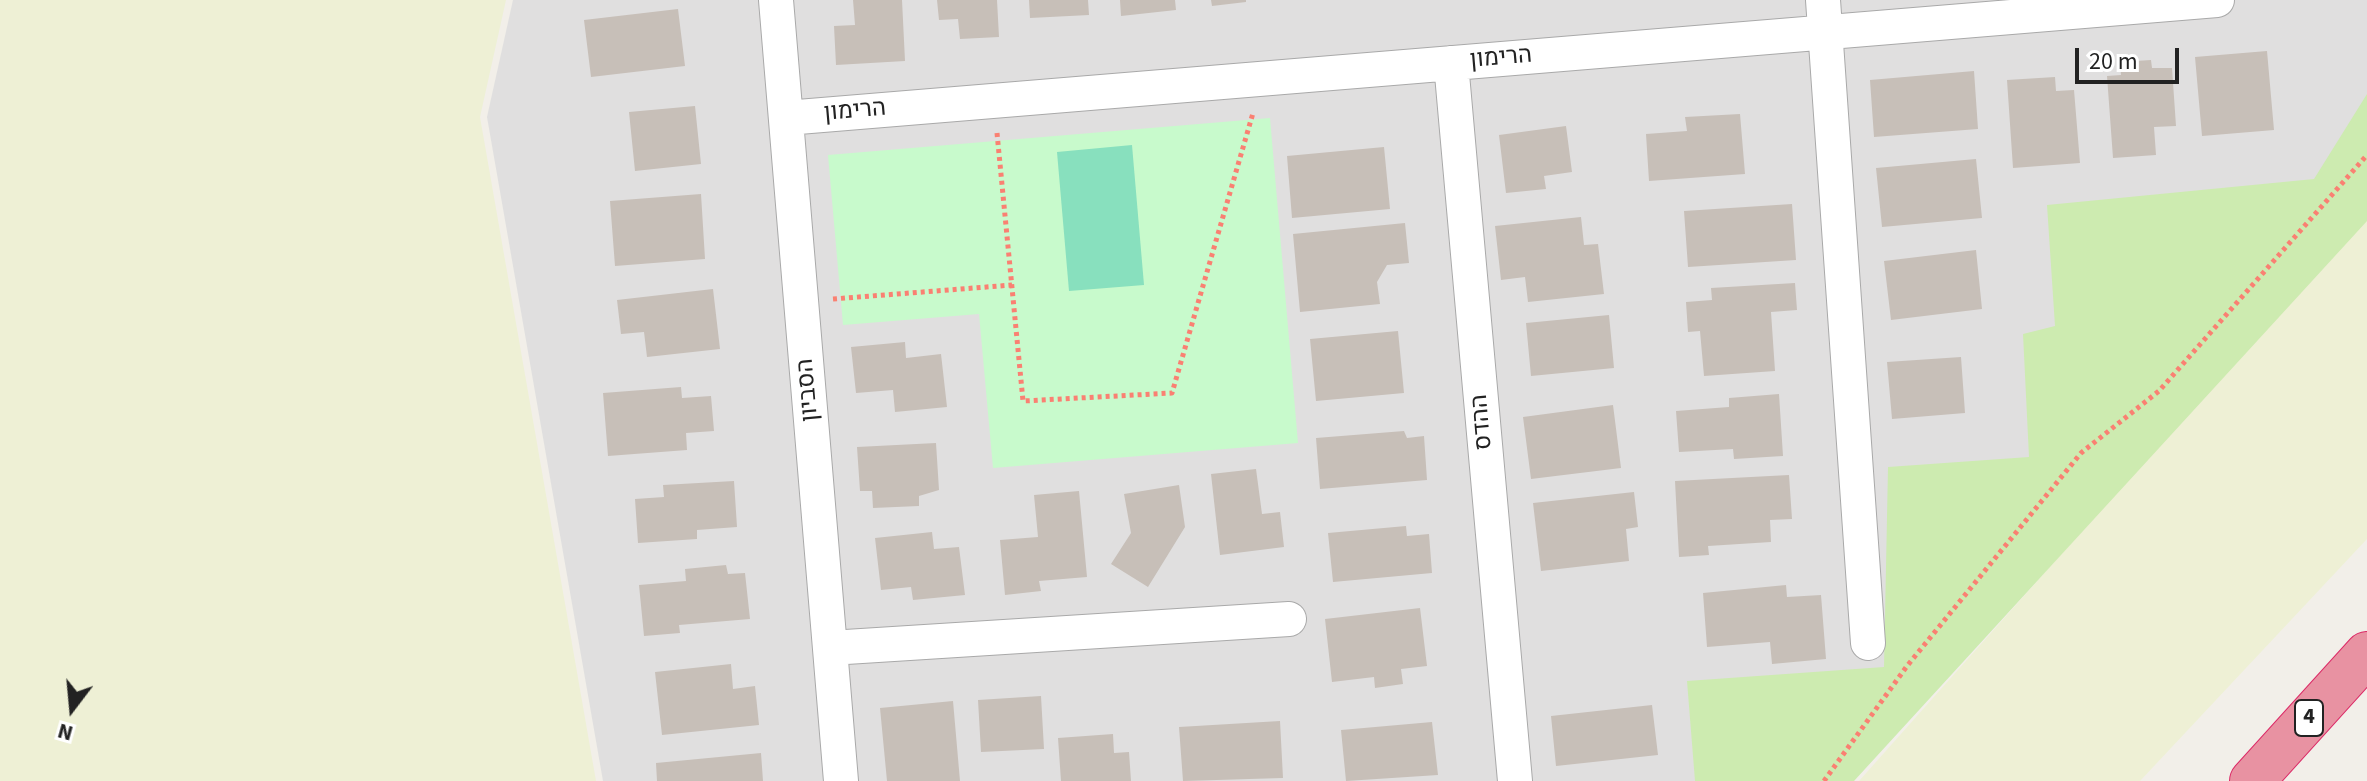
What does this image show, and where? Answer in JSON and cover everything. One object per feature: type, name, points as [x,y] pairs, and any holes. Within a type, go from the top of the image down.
[{"type":"highway","name":"4","points":[[2252,781],[2367,654]]},
{"type":"street","name":"הסביון","points":[[776,0],[841,781]]},
{"type":"street","name":"הרימון","points":[[786,118],[1451,63],[1824,16],[2217,0]]},
{"type":"street","points":[[1824,16],[1868,643]]},
{"type":"street","name":"ההדס","points":[[1451,63],[1515,781]]},
{"type":"street","points":[[830,648],[1289,619]]},
{"type":"path","points":[[994,100],[1023,401],[1172,393],[1263,78]]},
{"type":"path","points":[[1824,781],[1907,666],[2081,453],[2159,391],[2367,155]]},
{"type":"path","points":[[801,301],[1012,285]]},
{"type":"shaded area","points":[[513,0],[2367,0],[2367,201],[1850,781],[603,781],[487,117]]},
{"type":"green space","points":[[0,0],[506,0],[480,117],[596,781],[0,781]]},
{"type":"green space","points":[[2367,94],[2367,221],[1854,781],[1695,781],[1687,681],[1884,667],[1888,467],[2029,457],[2023,334],[2055,326],[2047,205],[2314,179]]},
{"type":"green space","points":[[1270,118],[1298,443],[993,468],[979,314],[843,325],[828,155]]},
{"type":"green space","points":[[1132,145],[1144,285],[1069,291],[1057,152]]},
{"type":"green space","points":[[2367,211],[2367,539],[2140,781],[1859,781]]},
{"type":"building","points":[[853,0],[902,0],[905,61],[836,65],[834,26],[855,25]]},
{"type":"building","points":[[937,0],[997,0],[999,37],[960,39],[958,19],[939,20]]},
{"type":"building","points":[[1029,0],[1088,0],[1089,15],[1030,18]]},
{"type":"building","points":[[1120,0],[1175,0],[1176,10],[1121,16]]},
{"type":"building","points":[[1211,0],[1246,0],[1246,2],[1212,6]]},
{"type":"building","points":[[678,9],[685,66],[591,77],[584,20]]},
{"type":"building","points":[[2267,51],[2274,130],[2202,136],[2195,57]]},
{"type":"building","points":[[2151,60],[2152,68],[2172,68],[2176,126],[2154,127],[2156,155],[2113,158],[2107,76],[2121,75],[2120,62]]},
{"type":"building","points":[[1974,71],[1978,129],[1874,137],[1870,80]]},
{"type":"building","points":[[2055,77],[2056,91],[2074,90],[2080,163],[2013,168],[2007,80]]},
{"type":"building","points":[[695,106],[701,164],[635,171],[629,112]]},
{"type":"building","points":[[1740,114],[1745,174],[1649,181],[1646,134],[1687,131],[1685,117]]},
{"type":"building","points":[[1566,126],[1572,172],[1544,176],[1546,189],[1506,193],[1499,135]]},
{"type":"building","points":[[1384,147],[1390,209],[1292,218],[1287,156]]},
{"type":"building","points":[[1976,159],[1982,218],[1882,227],[1876,168]]},
{"type":"building","points":[[701,194],[705,259],[615,266],[610,201]]},
{"type":"building","points":[[1792,204],[1796,260],[1688,267],[1684,211]]},
{"type":"building","points":[[1581,217],[1584,245],[1598,244],[1604,294],[1528,302],[1525,277],[1501,280],[1495,226]]},
{"type":"building","points":[[1405,223],[1409,263],[1387,265],[1377,282],[1380,304],[1300,312],[1293,234]]},
{"type":"building","points":[[1976,250],[1982,309],[1891,320],[1884,261]]},
{"type":"building","points":[[1795,283],[1797,310],[1771,312],[1775,371],[1704,376],[1700,331],[1688,332],[1686,302],[1712,300],[1711,288]]},
{"type":"building","points":[[713,289],[720,349],[647,357],[644,332],[621,334],[617,300]]},
{"type":"building","points":[[1609,315],[1614,368],[1531,376],[1526,323]]},
{"type":"building","points":[[1398,331],[1404,393],[1316,401],[1310,339]]},
{"type":"building","points":[[905,342],[906,358],[941,354],[947,407],[895,412],[893,390],[856,393],[851,347]]},
{"type":"building","points":[[1961,357],[1965,413],[1892,419],[1887,362]]},
{"type":"building","points":[[681,387],[682,398],[711,396],[714,431],[686,433],[687,450],[608,456],[603,393]]},
{"type":"building","points":[[1779,394],[1783,456],[1734,459],[1733,449],[1679,452],[1676,411],[1729,407],[1729,398]]},
{"type":"building","points":[[1613,405],[1621,468],[1531,479],[1523,417]]},
{"type":"building","points":[[1404,431],[1407,438],[1424,436],[1427,480],[1320,489],[1316,438]]},
{"type":"building","points":[[936,443],[939,490],[919,496],[919,506],[873,508],[872,491],[860,491],[857,447]]},
{"type":"building","points":[[1256,469],[1262,514],[1280,512],[1284,547],[1220,555],[1211,474]]},
{"type":"building","points":[[1789,475],[1792,519],[1770,520],[1771,542],[1708,546],[1709,555],[1679,557],[1675,481]]},
{"type":"building","points":[[734,481],[737,527],[697,530],[697,539],[638,543],[635,499],[664,497],[663,485]]},
{"type":"building","points":[[1179,485],[1185,527],[1148,587],[1111,564],[1131,533],[1124,494]]},
{"type":"building","points":[[1079,491],[1087,577],[1039,581],[1041,591],[1005,595],[1000,540],[1038,537],[1034,495]]},
{"type":"building","points":[[1634,492],[1638,527],[1626,529],[1629,561],[1541,571],[1533,503]]},
{"type":"building","points":[[1406,526],[1407,536],[1429,534],[1432,573],[1333,582],[1328,533]]},
{"type":"building","points":[[932,532],[934,549],[959,547],[965,595],[913,600],[911,587],[881,590],[875,538]]},
{"type":"building","points":[[726,565],[728,574],[745,573],[750,619],[679,625],[680,633],[644,636],[639,585],[686,581],[685,569]]},
{"type":"building","points":[[1786,585],[1787,597],[1821,595],[1826,659],[1772,664],[1770,642],[1707,647],[1703,593]]},
{"type":"building","points":[[1420,608],[1427,666],[1401,669],[1403,684],[1375,688],[1374,677],[1332,682],[1325,619]]},
{"type":"building","points":[[731,664],[733,689],[755,686],[759,725],[662,735],[655,672]]},
{"type":"building","points":[[1041,696],[1044,749],[981,752],[978,700]]},
{"type":"building","points":[[953,701],[960,781],[887,781],[880,708]]},
{"type":"building","points":[[1652,705],[1658,755],[1556,766],[1551,716]]},
{"type":"building","points":[[1280,721],[1283,778],[1183,781],[1179,727]]},
{"type":"building","points":[[1432,722],[1438,775],[1346,781],[1341,730]]},
{"type":"building","points":[[1113,734],[1114,753],[1129,752],[1131,781],[1061,781],[1058,738]]},
{"type":"building","points":[[761,753],[763,781],[657,781],[656,763]]}]
